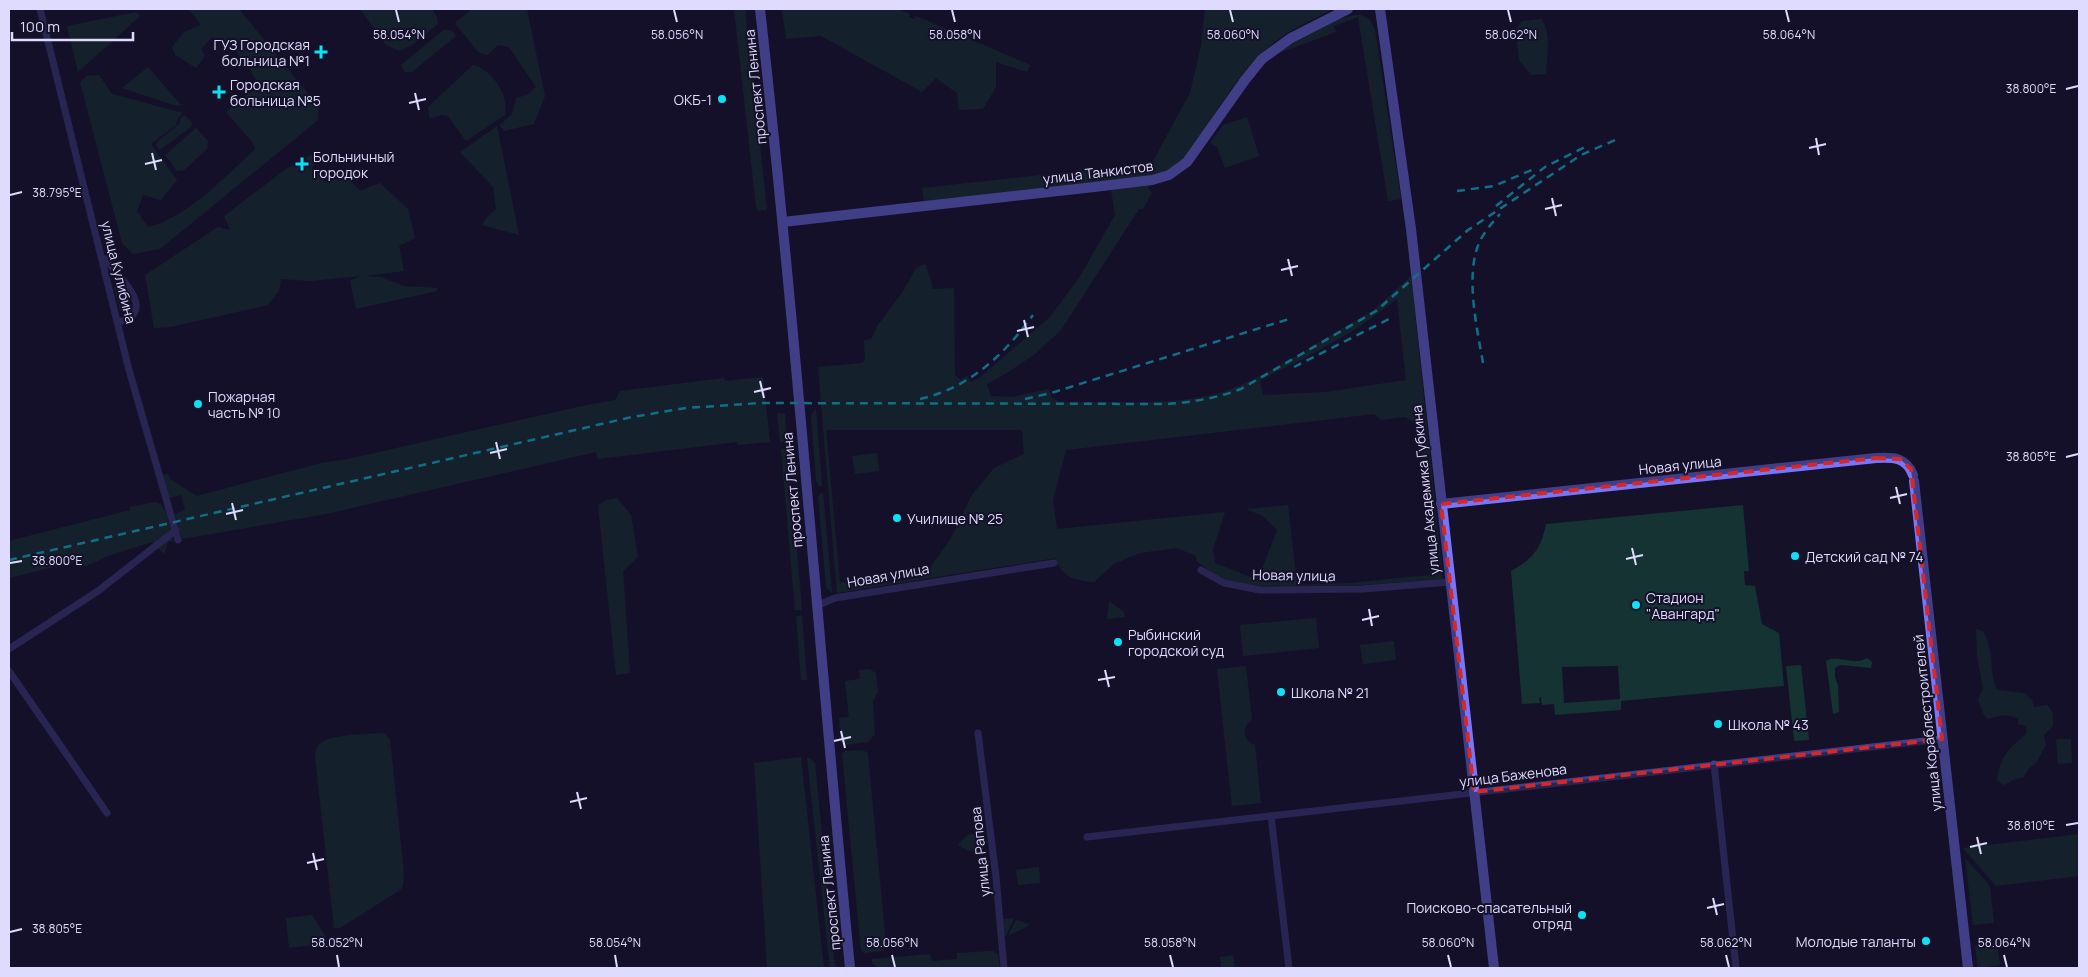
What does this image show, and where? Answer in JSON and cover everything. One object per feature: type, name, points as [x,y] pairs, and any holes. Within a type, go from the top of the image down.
[{"type":"street","name":"улица Кулибина","points":[[40,9],[118,322],[161,486],[178,540]]},
{"type":"street","name":"проспект Ленина","points":[[760,9],[783,222],[850,968]]},
{"type":"street","name":"улица Танкистов","points":[[783,222],[1145,181],[1169,175],[1187,162],[1244,80],[1262,59],[1291,38],[1348,9]]},
{"type":"street","name":"улица Академика Губкина","points":[[1380,9],[1410,224],[1494,968]]},
{"type":"street","points":[[103,257],[129,286],[134,296],[135,314],[130,319],[118,322]]},
{"type":"street","name":"Новая улица","points":[[1441,504],[1876,458],[1900,459],[1908,464],[1914,478]]},
{"type":"street","name":"улица Кораблестроителей","points":[[1914,478],[1968,968]]},
{"type":"street","points":[[9,649],[98,591],[176,530]]},
{"type":"street","name":"Новая улица","points":[[816,606],[835,598],[1054,562]]},
{"type":"street","name":"Новая улица","points":[[1201,570],[1224,583],[1260,590],[1362,589],[1450,582]]},
{"type":"street","points":[[9,671],[107,813]]},
{"type":"street","name":"улица Рапова","points":[[978,732],[996,877],[1004,968]]},
{"type":"street","name":"улица Баженова","points":[[1087,837],[1942,739]]},
{"type":"street","points":[[1714,764],[1736,968]]},
{"type":"street","points":[[1271,816],[1288,968]]},
{"type":"highlighted area","points":[[1876,458],[1900,459],[1911,469],[1942,739],[1474,792],[1441,504]]},
{"type":"green space","points":[[189,9],[239,9],[319,107],[318,120],[160,249],[133,254],[122,243],[80,82],[87,76],[99,75],[112,94],[183,113],[178,118],[176,125],[151,144],[177,180],[161,200],[143,195],[137,211],[148,227],[177,215],[205,195],[255,149],[253,143],[226,112],[259,85],[240,56],[228,45],[212,37],[201,49],[205,56],[196,68],[175,55],[172,47],[184,32],[201,25]]},
{"type":"green space","points":[[360,9],[432,9],[437,17],[438,24],[412,45],[399,51],[386,45]]},
{"type":"green space","points":[[472,9],[527,9],[545,96],[534,124],[504,131],[500,125],[512,114],[516,98],[527,95],[536,87],[509,47],[498,45],[488,55],[478,52],[455,23]]},
{"type":"green space","points":[[734,9],[745,9],[767,210],[758,211],[756,207]]},
{"type":"green space","points":[[782,9],[898,9],[910,14],[909,17],[914,19],[916,16],[1030,65],[1027,72],[996,62],[996,87],[983,109],[959,110],[957,93],[936,78],[922,92],[821,36],[786,39]]},
{"type":"green space","points":[[1205,9],[1333,9],[1282,36],[1267,48],[1233,87],[1185,159],[1171,168],[1144,176],[924,202],[922,188],[1152,163],[1190,93],[1201,46]]},
{"type":"green space","points":[[136,12],[140,16],[78,72],[67,26]]},
{"type":"green space","points":[[1361,15],[1370,20],[1375,30],[1401,199],[1388,201],[1358,17],[1334,26],[1336,32],[1278,52],[1307,34],[1341,18]]},
{"type":"green space","points":[[1541,19],[1547,30],[1548,37],[1546,74],[1531,75],[1519,60],[1516,29],[1522,21]]},
{"type":"green space","points":[[445,29],[452,31],[456,36],[412,72],[405,72],[401,65]]},
{"type":"green space","points":[[473,65],[493,77],[502,91],[506,107],[505,115],[466,141],[448,116],[441,115],[430,119],[428,107]]},
{"type":"green space","points":[[148,67],[181,105],[177,106],[122,88]]},
{"type":"green space","points":[[185,115],[192,123],[192,126],[160,150],[156,145],[157,142],[180,123],[180,119]]},
{"type":"green space","points":[[1247,117],[1259,156],[1225,168],[1217,147],[1210,143],[1223,125]]},
{"type":"green space","points":[[497,126],[519,235],[482,225],[485,219],[496,209],[493,187],[460,152]]},
{"type":"green space","points":[[196,128],[208,141],[207,149],[184,170],[177,171],[165,155]]},
{"type":"green space","points":[[320,150],[322,157],[312,167],[325,182],[341,172],[360,191],[380,183],[408,209],[415,238],[399,246],[404,271],[365,276],[381,277],[404,286],[437,288],[437,291],[356,309],[350,281],[360,276],[310,281],[281,279],[279,291],[268,305],[170,327],[154,328],[145,275],[218,227],[230,230],[224,216],[286,169]]},
{"type":"green space","points":[[1151,185],[1148,188],[1152,193],[1143,209],[1139,209],[1061,330],[1035,354],[987,384],[991,396],[1012,397],[1049,389],[1052,398],[1060,402],[1136,402],[1175,401],[1230,390],[1286,362],[1375,309],[1411,276],[1443,579],[1363,585],[1260,586],[1236,583],[1217,577],[1197,561],[1196,556],[1177,548],[1140,553],[1114,564],[1094,582],[1081,581],[1065,574],[1056,558],[837,593],[818,367],[862,363],[865,360],[864,341],[872,338],[876,328],[904,290],[916,268],[924,264],[926,265],[933,289],[954,288],[955,375],[960,380],[967,376],[971,382],[979,378],[1050,317],[1079,278],[1115,215],[1111,190]],"holes":[[[1397,299],[1406,380],[1326,392],[1263,395],[1260,380],[1307,357],[1359,327]],[[1374,414],[1381,420],[1405,417],[1417,424],[1422,461],[1425,461],[1433,571],[1429,575],[1350,583],[1297,585],[1288,505],[1246,509],[1263,516],[1277,530],[1258,580],[1215,563],[1213,549],[1225,512],[1057,529],[1053,501],[1066,450]],[[826,430],[1022,430],[1024,454],[994,468],[972,495],[950,540],[923,577],[887,583],[840,582]]]},
{"type":"green space","points":[[122,286],[128,306],[126,312],[120,311],[114,287]]},
{"type":"green space","points":[[763,377],[770,442],[737,445],[737,442],[598,459],[596,452],[326,514],[182,539],[175,514],[185,510],[181,495],[169,498],[162,475],[168,474],[170,479],[197,496],[321,463],[348,459],[615,400],[620,391],[724,378],[725,381]]},
{"type":"green space","points":[[816,409],[822,486],[819,486],[816,480],[811,415]]},
{"type":"green space","points":[[777,413],[785,414],[787,441],[780,442]]},
{"type":"green space","points":[[788,448],[802,610],[795,610],[781,449]]},
{"type":"green space","points":[[877,453],[879,471],[855,474],[852,456]]},
{"type":"green space","points":[[823,492],[832,593],[826,587],[818,496]]},
{"type":"green space","points":[[617,498],[631,515],[638,557],[623,571],[630,673],[616,675],[598,505],[606,500]]},
{"type":"green space","points":[[155,502],[161,504],[167,514],[173,541],[168,542],[164,554],[152,542],[111,555],[84,567],[79,561],[9,578],[9,541],[130,510],[130,507]]},
{"type":"green space","name":"Стадион \"Авангард\"","points":[[1743,505],[1749,571],[1744,571],[1745,585],[1755,586],[1762,624],[1779,633],[1784,686],[1621,701],[1621,710],[1555,715],[1554,704],[1542,705],[1541,697],[1539,698],[1540,703],[1522,704],[1511,571],[1525,562],[1539,547],[1546,524]],"holes":[[[1618,666],[1620,699],[1564,703],[1562,667]]]},
{"type":"green space","points":[[1109,601],[1124,612],[1125,617],[1107,619]]},
{"type":"green space","points":[[802,615],[807,680],[801,680],[796,616]]},
{"type":"green space","points":[[1316,618],[1319,648],[1243,656],[1240,625]]},
{"type":"green space","points":[[1976,629],[1983,631],[1987,638],[1994,683],[1997,690],[2024,693],[2032,700],[2034,707],[2047,705],[2053,713],[2053,726],[2044,735],[2046,745],[2036,763],[2029,768],[2023,778],[2015,779],[2004,785],[1997,781],[2000,766],[2010,749],[2026,734],[2026,726],[2018,724],[2018,718],[2003,716],[1988,719],[1983,713],[1978,699],[1983,689],[1977,656]]},
{"type":"green space","points":[[1394,641],[1396,660],[1363,664],[1360,645]]},
{"type":"green space","points":[[1835,658],[1856,661],[1867,658],[1872,662],[1871,668],[1840,665],[1835,668],[1839,712],[1833,714],[1826,661]]},
{"type":"green space","points":[[1801,665],[1809,740],[1794,741],[1786,666]]},
{"type":"green space","points":[[1246,666],[1252,720],[1246,726],[1245,734],[1248,740],[1255,745],[1261,803],[1232,806],[1217,669]]},
{"type":"green space","points":[[869,669],[876,673],[878,692],[873,701],[875,734],[868,742],[844,745],[841,741],[839,718],[849,717],[845,681],[860,679],[859,670]]},
{"type":"green space","points":[[384,733],[390,739],[404,874],[403,886],[400,890],[340,928],[334,928],[315,757],[316,749],[321,743],[333,738]]},
{"type":"green space","points":[[2056,739],[2071,739],[2072,763],[2058,764]]},
{"type":"green space","points":[[861,750],[867,752],[868,755],[886,944],[886,948],[882,951],[864,953],[861,950],[842,754],[845,751]]},
{"type":"green space","points":[[801,757],[824,968],[767,968],[754,763]]},
{"type":"green space","points":[[807,758],[810,758],[815,763],[835,968],[830,968]]},
{"type":"green space","points":[[977,833],[979,850],[968,851],[958,845],[967,835]]},
{"type":"green space","points":[[2079,834],[2079,876],[1996,886],[1963,848]]},
{"type":"green space","points":[[1965,858],[1990,886],[1994,923],[1973,925]]},
{"type":"green space","points":[[1039,867],[1040,883],[1018,885],[1016,870]]},
{"type":"green space","points":[[312,915],[326,937],[313,945],[289,948],[286,918]]},
{"type":"green space","points":[[1014,918],[1006,936],[1005,936],[1003,919]]},
{"type":"green space","points":[[1016,920],[1029,924],[1008,936]]},
{"type":"green space","points":[[1997,943],[2000,965],[1978,968],[1975,946]]},
{"type":"green space","points":[[993,951],[998,954],[1000,968],[878,968],[872,963],[872,959],[930,954],[932,961],[957,959],[957,953]]},
{"type":"green space","points":[[1233,955],[1235,968],[1221,968],[1220,957]]},
{"type":"railway","points":[[9,560],[632,417],[686,408],[761,403],[1168,404],[1196,401],[1223,395],[1241,389],[1376,311],[1468,230],[1581,155],[1615,140]]},
{"type":"railway","points":[[1496,206],[1545,167],[1585,147]]},
{"type":"railway","points":[[1457,191],[1494,186],[1534,169]]},
{"type":"railway","points":[[1483,363],[1475,318],[1473,271],[1479,243],[1500,214]]},
{"type":"railway","points":[[920,399],[954,387],[984,368],[1010,343],[1033,315]]},
{"type":"railway","points":[[1025,399],[1051,393],[1289,319]]},
{"type":"railway","points":[[1294,367],[1389,319]]},
{"type":"place","name":"ГУЗ Городская больница №1","points":[[321,52]]},
{"type":"place","name":"Городская больница №5","points":[[219,92]]},
{"type":"place","name":"ОКБ-1","points":[[722,99]]},
{"type":"place","name":"Больничный городок","points":[[302,164]]},
{"type":"place","name":"Пожарная часть № 10","points":[[198,404]]},
{"type":"place","name":"Училище № 25","points":[[897,518]]},
{"type":"place","name":"Детский сад № 74","points":[[1795,556]]},
{"type":"place","name":"Стадион \"Авангард\"","points":[[1636,605]]},
{"type":"place","name":"Рыбинский городской суд","points":[[1118,642]]},
{"type":"place","name":"Школа № 21","points":[[1281,692]]},
{"type":"place","name":"Школа № 43","points":[[1718,724]]},
{"type":"place","name":"Поисково-спасательный отряд","points":[[1582,915]]},
{"type":"place","name":"Молодые таланты","points":[[1926,941]]}]
